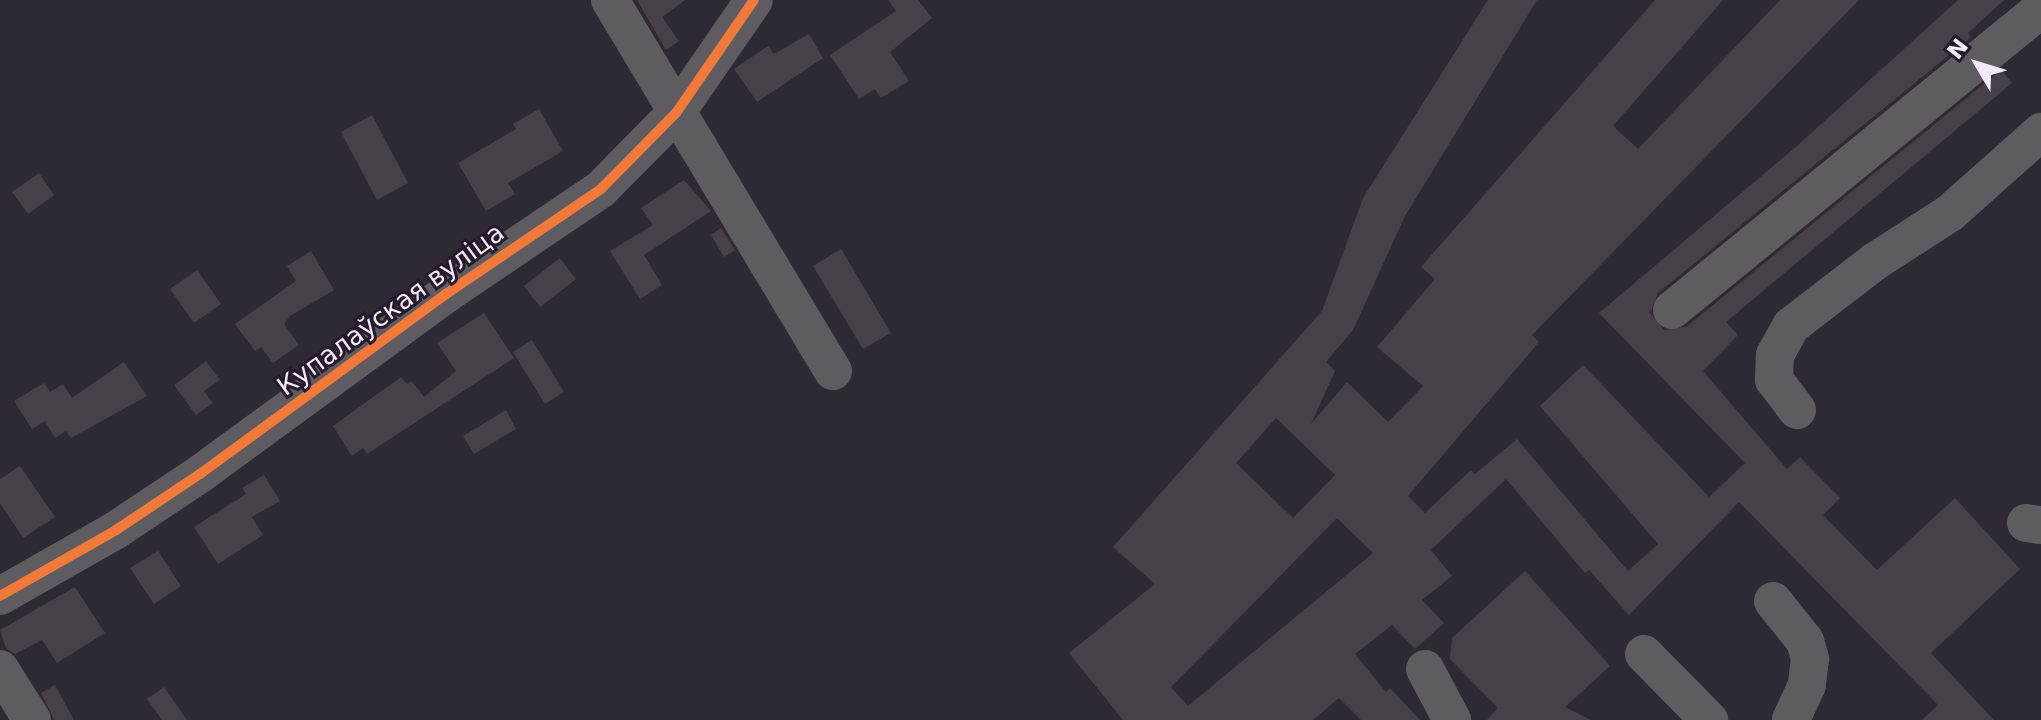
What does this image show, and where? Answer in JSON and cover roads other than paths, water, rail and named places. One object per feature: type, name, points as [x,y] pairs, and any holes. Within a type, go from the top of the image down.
[{"type":"street","points":[[610,0],[676,113],[703,148],[833,371]]},
{"type":"street","name":"Купалаўская вуліца","points":[[0,596],[116,530],[200,474],[446,294],[601,189],[676,113],[754,0]]},
{"type":"street","points":[[1672,310],[2041,9]]},
{"type":"street","points":[[1797,410],[1774,380],[1775,355],[1791,326],[1874,262],[1950,213],[2041,132]]},
{"type":"street","points":[[1773,601],[1805,641],[1810,659],[1807,685],[1791,720]]},
{"type":"street","points":[[1644,654],[1709,720]]},
{"type":"street","points":[[0,669],[32,720]]},
{"type":"street","points":[[1425,669],[1452,720]]}]
